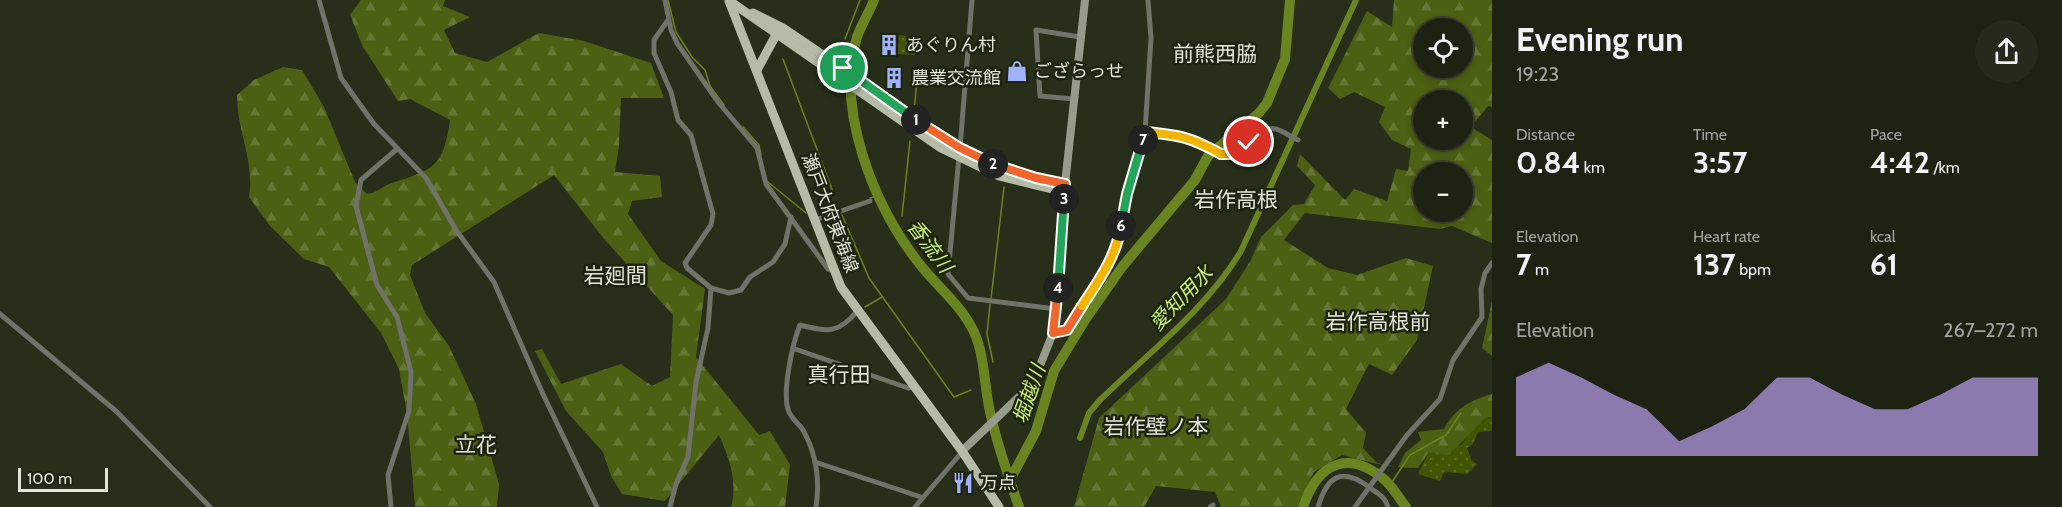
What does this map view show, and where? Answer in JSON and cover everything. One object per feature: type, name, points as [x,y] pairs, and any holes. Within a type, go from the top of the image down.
[{"type":"main road","points":[[729,0],[783,28],[858,78],[959,153]]},
{"type":"main road","points":[[729,0],[842,79],[959,153],[1065,188]]},
{"type":"main road","name":"瀬戸大府東海線","points":[[729,0],[833,270],[858,310],[962,451],[999,507]]},
{"type":"main road","points":[[962,451],[1003,414],[1033,378],[1053,333],[1065,188],[1085,0]]},
{"type":"main road","points":[[757,70],[776,35]]},
{"type":"street","points":[[319,0],[341,78],[374,124],[426,178],[456,230],[494,282],[542,392],[597,507]]},
{"type":"street","points":[[665,0],[668,20],[677,43],[718,102],[757,148],[763,179],[828,269],[833,270]]},
{"type":"street","points":[[972,0],[948,274],[968,298],[1056,309]]},
{"type":"street","points":[[1053,333],[1067,330],[1101,278],[1118,244],[1127,194],[1144,132],[1151,38],[1148,0]]},
{"type":"street","points":[[668,20],[654,40],[654,53],[671,93],[678,120],[691,135],[713,214],[711,225],[685,263],[691,272],[711,288],[729,293],[741,290],[750,277],[773,262],[785,243],[791,217]]},
{"type":"street","points":[[1074,99],[1040,96],[1036,30],[1080,37]]},
{"type":"street","points":[[1144,132],[1193,138],[1220,153],[1232,154],[1268,129],[1276,128],[1298,140]]},
{"type":"street","points":[[391,507],[388,475],[409,411],[411,372],[397,317],[377,285],[356,206],[361,180],[398,150]]},
{"type":"street","points":[[814,220],[870,201]]},
{"type":"street","points":[[1355,507],[1384,470],[1407,435],[1440,399],[1453,360],[1479,326],[1482,317],[1481,288],[1485,273],[1492,263]]},
{"type":"street","points":[[670,507],[676,484],[688,457],[696,382],[708,328],[711,288]]},
{"type":"street","points":[[816,507],[819,485],[815,462],[802,430],[789,411],[786,397],[800,325],[830,332],[840,327],[858,310]]},
{"type":"street","points":[[0,314],[116,411],[210,507]]},
{"type":"street","points":[[795,349],[908,388],[914,387]]},
{"type":"street","points":[[915,507],[921,497],[960,457],[962,451]]},
{"type":"street","points":[[815,462],[921,497]]},
{"type":"street","points":[[1318,507],[1326,484],[1334,478],[1347,476],[1362,481],[1386,498],[1388,507]]},
{"type":"green space","points":[[361,0],[445,0],[443,6],[470,17],[444,30],[455,53],[487,62],[539,33],[584,41],[651,63],[664,98],[621,98],[619,146],[615,172],[660,176],[662,197],[632,201],[628,214],[661,261],[705,289],[696,357],[759,435],[770,431],[790,465],[785,507],[731,507],[733,479],[719,435],[665,501],[622,494],[611,476],[603,452],[566,411],[535,351],[542,349],[561,384],[621,364],[652,386],[670,377],[673,315],[605,240],[554,175],[412,265],[410,275],[425,313],[449,346],[476,404],[499,484],[497,507],[415,507],[407,413],[399,369],[381,333],[329,267],[304,259],[270,226],[249,197],[250,172],[238,108],[237,95],[254,80],[283,67],[302,70],[324,107],[355,182],[367,194],[419,174],[435,164],[444,147],[450,120],[410,99],[398,101],[363,47],[350,15]]},
{"type":"green space","points":[[1394,0],[1492,0],[1492,107],[1488,106],[1473,125],[1473,90],[1413,90],[1413,150],[1473,150],[1473,128],[1492,140],[1492,243],[1452,226],[1440,229],[1305,213],[1284,240],[1328,268],[1357,275],[1406,258],[1433,266],[1417,340],[1392,375],[1369,364],[1346,409],[1366,433],[1363,448],[1377,463],[1396,467],[1370,462],[1342,455],[1314,472],[1297,507],[1221,507],[1215,492],[1156,486],[1144,507],[1074,507],[1099,418],[1226,299],[1251,260],[1261,237],[1293,205],[1304,204],[1315,185],[1297,166],[1300,154],[1345,200],[1354,189],[1387,201],[1396,169],[1408,171],[1411,149],[1392,140],[1379,122],[1385,107],[1354,92],[1340,99],[1328,88],[1367,11],[1392,27]]},
{"type":"green space","points":[[899,35],[916,37],[915,55],[898,54]]},
{"type":"green space","points":[[1492,301],[1492,356],[1482,348]]},
{"type":"green space","points":[[1492,394],[1492,417],[1487,417],[1453,451],[1447,455],[1429,452],[1418,468],[1398,467],[1405,453],[1421,440],[1418,432],[1444,429],[1452,416],[1464,406]]},
{"type":"green space","points":[[1487,417],[1492,417],[1492,431],[1478,432],[1473,444],[1467,448],[1472,461],[1477,464],[1467,474],[1444,472],[1440,481],[1418,474],[1429,452],[1461,445],[1473,429]]},
{"type":"waterway","points":[[668,0],[676,32],[692,57],[705,70],[710,86],[724,105]]},
{"type":"waterway","points":[[845,39],[860,0]]},
{"type":"waterway","name":"香流川","points":[[874,0],[857,37],[852,65],[851,95],[855,125],[863,156],[887,213],[902,239],[925,271],[969,322],[974,332],[978,341],[993,424],[1019,507]]},
{"type":"waterway","name":"堀越川","points":[[1011,478],[1036,431],[1054,371],[1085,320],[1122,267],[1195,180],[1208,156],[1259,113],[1267,103],[1285,59],[1290,0]]},
{"type":"waterway","name":"愛知用水","points":[[1080,438],[1089,413],[1099,401],[1211,293],[1241,251],[1356,0]]},
{"type":"waterway","points":[[783,59],[833,192]]},
{"type":"waterway","points":[[914,110],[917,82]]},
{"type":"waterway","points":[[743,127],[759,145],[761,155]]},
{"type":"waterway","points":[[902,216],[910,141]]},
{"type":"waterway","points":[[768,182],[806,213]]},
{"type":"waterway","points":[[991,299],[1004,187]]},
{"type":"waterway","name":"香流川","points":[[870,198],[877,196]]},
{"type":"waterway","points":[[842,215],[869,278],[954,397],[971,390]]},
{"type":"waterway","points":[[865,307],[882,297]]},
{"type":"waterway","points":[[990,304],[987,334],[993,362]]},
{"type":"waterway","points":[[1390,485],[1410,455],[1446,435],[1461,413]]},
{"type":"waterway","name":"香流川","points":[[1303,507],[1317,480],[1336,465],[1347,463],[1359,465],[1386,481],[1406,507]]},
{"type":"place","name":"あぐりん村","points":[[889,45]]},
{"type":"place","name":"ござらっせ","points":[[1017,71]]},
{"type":"place","name":"農業交流館","points":[[894,78]]},
{"type":"place","name":"万点","points":[[963,483]]},
{"type":"district","name":"前熊西脇","points":[[1215,54]]},
{"type":"district","name":"岩作高根","points":[[1236,200]]},
{"type":"district","name":"岩廻間","points":[[615,276]]},
{"type":"district","name":"岩作高根前","points":[[1378,322]]},
{"type":"district","name":"真行田","points":[[839,375]]},
{"type":"district","name":"岩作壁ノ本","points":[[1156,427]]},
{"type":"district","name":"立花","points":[[476,445]]},
{"type":"route","points":[[843,68],[931,131],[960,148],[1002,168],[1065,184],[1053,333],[1067,330],[1112,258],[1118,244],[1127,194],[1144,132],[1193,138],[1225,155],[1232,154],[1249,142]]}]
